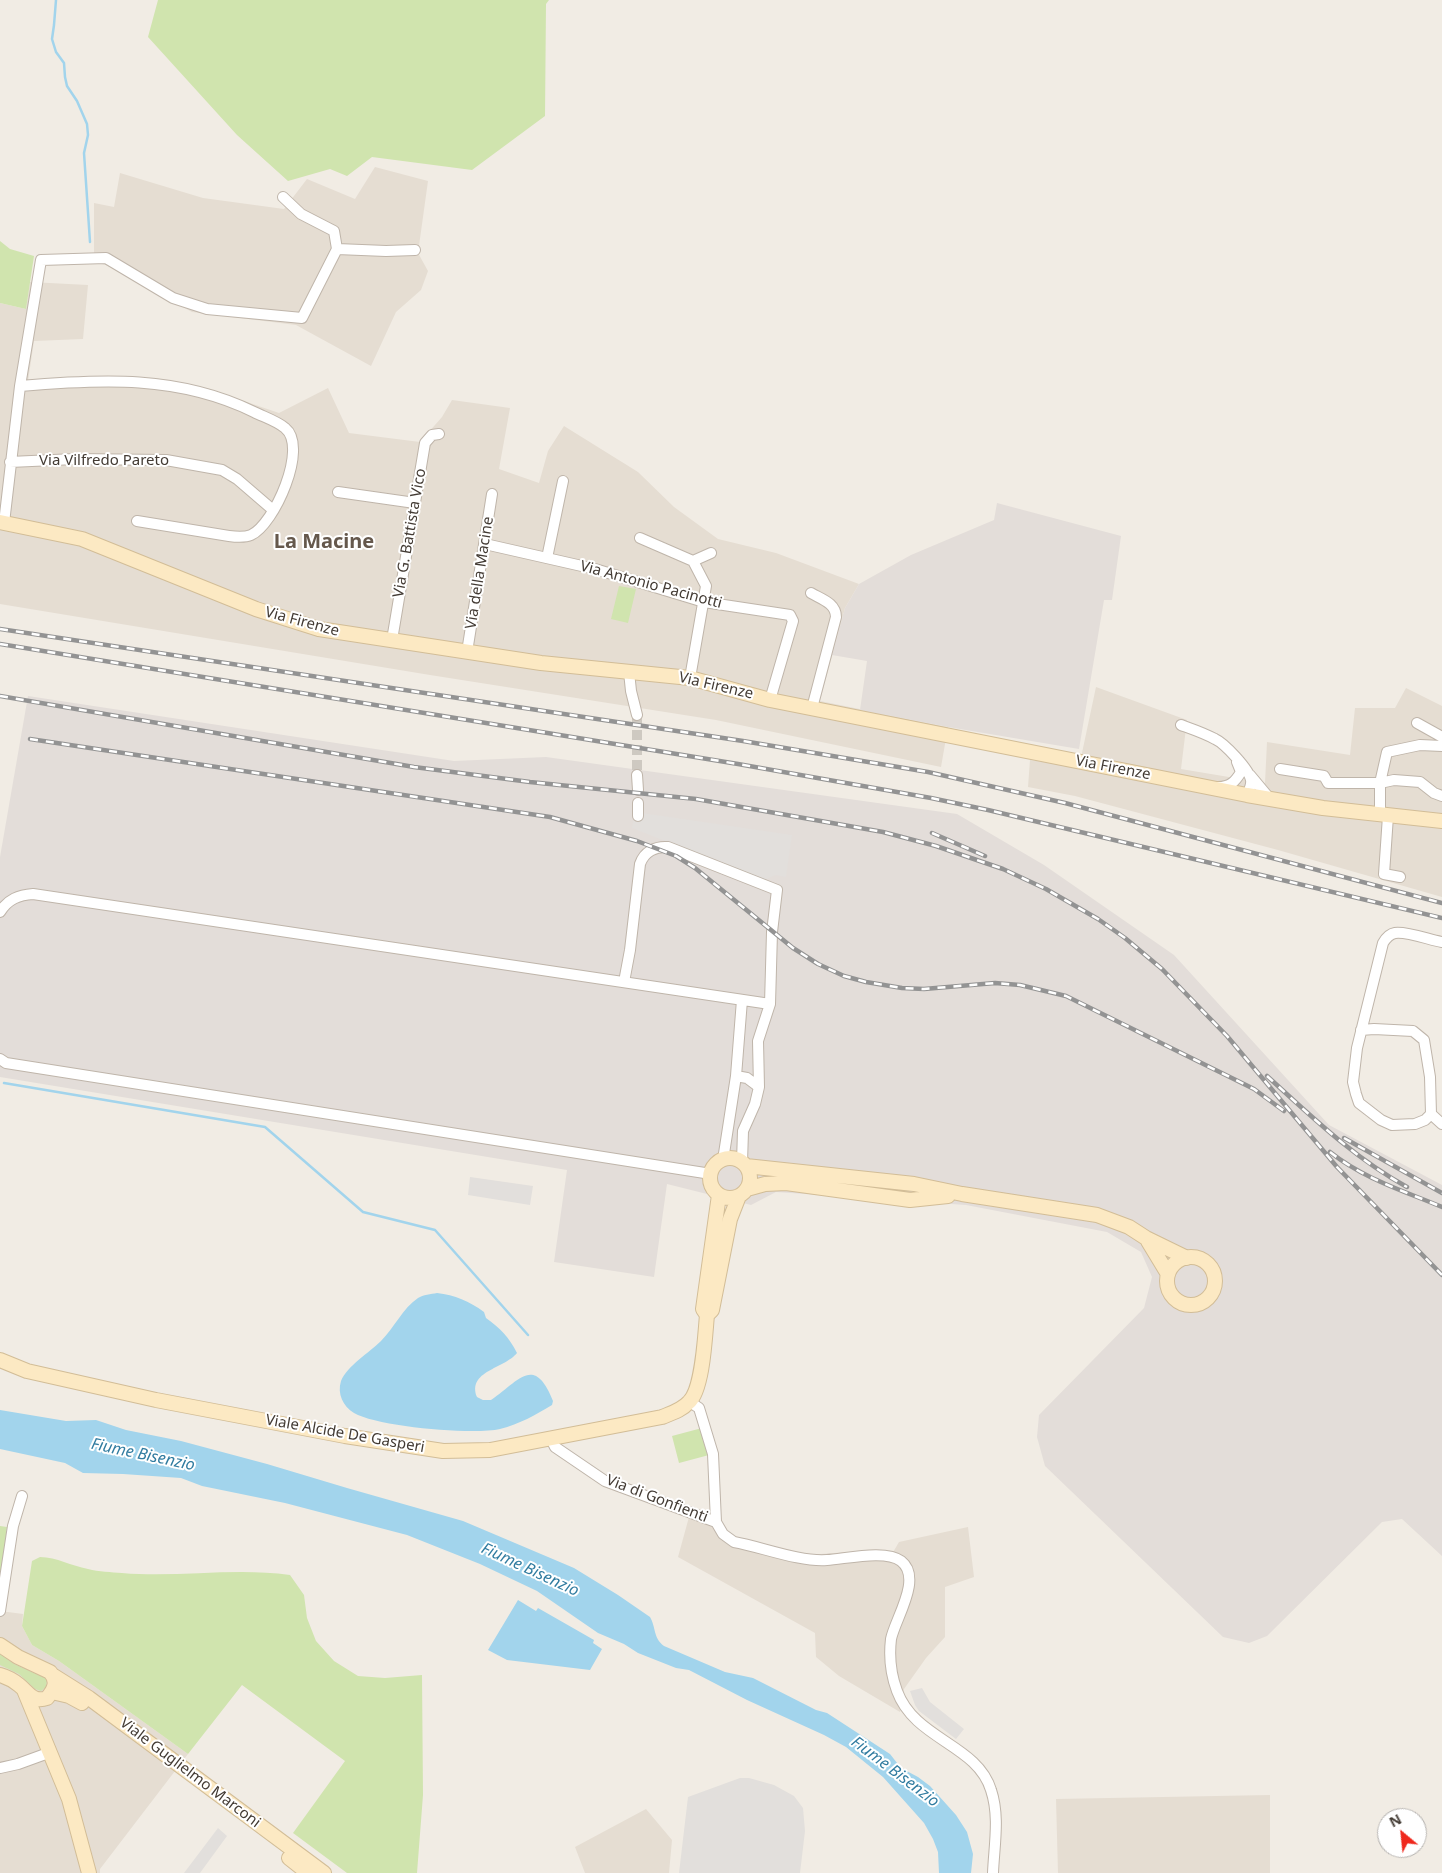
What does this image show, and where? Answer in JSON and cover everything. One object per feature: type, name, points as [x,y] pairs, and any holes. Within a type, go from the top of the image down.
[{"type":"street","points":[[2,522],[20,386],[41,260],[106,258],[173,298],[207,309],[302,318],[337,249],[334,231],[301,214],[283,197]]},
{"type":"street","points":[[337,249],[414,250]]},
{"type":"street","points":[[20,386],[117,380],[164,384],[243,406],[286,428],[291,436],[293,455],[289,476],[273,510],[261,527],[252,534],[241,538],[137,521]]},
{"type":"street","name":"Via G. Battista Vico","points":[[392,640],[425,443],[432,435],[439,434]]},
{"type":"street","name":"Via Vilfredo Pareto","points":[[10,462],[75,459],[166,460],[222,470],[238,479],[273,510]]},
{"type":"street","points":[[547,558],[563,481]]},
{"type":"street","points":[[338,492],[415,503]]},
{"type":"street","name":"Via della Macine","points":[[467,652],[492,494]]},
{"type":"street","name":"Via Firenze","points":[[2,522],[82,539],[256,609],[319,629],[541,663],[690,678],[770,700],[1247,795],[1323,808],[1442,821]]},
{"type":"street","points":[[640,538],[693,561],[706,586],[690,678]]},
{"type":"street","name":"Via Antonio Pacinotti","points":[[484,544],[595,569],[704,602],[790,615],[793,622],[770,700]]},
{"type":"street","points":[[693,561],[711,553]]},
{"type":"street","points":[[810,593],[832,605],[836,611],[812,708]]},
{"type":"street","points":[[629,672],[637,715]]},
{"type":"street","points":[[1416,723],[1442,736]]},
{"type":"street","points":[[1181,725],[1216,739],[1233,755],[1245,773],[1270,799]]},
{"type":"street","points":[[1400,876],[1384,874],[1384,815],[1380,783],[1387,752],[1420,745],[1442,746]]},
{"type":"street","points":[[1280,769],[1324,776],[1328,783],[1380,783],[1394,780],[1420,782],[1434,793],[1442,796]]},
{"type":"street","points":[[1212,788],[1226,787],[1245,773]]},
{"type":"street","points":[[1245,773],[1243,787],[1247,795]]},
{"type":"street","points":[[638,775],[638,790]]},
{"type":"street","points":[[638,803],[638,816]]},
{"type":"street","points":[[624,982],[630,950],[640,864],[644,856],[656,848],[662,846],[674,848],[777,890],[772,932],[770,1004],[758,1041],[759,1087],[755,1104],[743,1131],[744,1164],[750,1177],[730,1219],[712,1310],[707,1315],[699,1379],[690,1402]]},
{"type":"street","points":[[0,912],[10,900],[22,895],[33,894],[770,1004]]},
{"type":"street","points":[[1361,1030],[1413,1031],[1424,1040],[1430,1077],[1431,1114],[1426,1120],[1415,1124],[1392,1125],[1381,1120],[1359,1103],[1352,1082],[1361,1030],[1387,936],[1394,933],[1402,933],[1442,942]]},
{"type":"street","points":[[723,1160],[736,1076],[742,1000]]},
{"type":"street","points":[[0,1059],[6,1063],[711,1174]]},
{"type":"street","points":[[736,1076],[747,1078],[759,1087]]},
{"type":"street","points":[[1431,1114],[1442,1124]]},
{"type":"street","points":[[962,1194],[910,1200],[786,1183],[765,1184],[729,1198],[719,1194],[712,1185],[711,1174],[714,1168],[723,1160],[736,1159],[744,1164],[914,1184],[962,1194],[1097,1214],[1129,1227],[1146,1238],[1187,1258]]},
{"type":"street","points":[[707,1315],[703,1309],[719,1194]]},
{"type":"street","points":[[1146,1238],[1168,1274],[1168,1288],[1175,1299],[1187,1305],[1193,1305],[1206,1300],[1214,1288],[1213,1271],[1205,1261],[1199,1258],[1187,1258],[1175,1263],[1168,1274]]},
{"type":"street","name":"Viale Alcide De Gasperi","points":[[0,1360],[27,1371],[156,1400],[413,1447],[443,1450],[490,1450],[551,1439],[662,1417],[676,1412],[690,1402]]},
{"type":"street","name":"Via di Gonfienti","points":[[690,1402],[699,1408],[713,1454],[716,1522],[723,1534],[734,1542],[804,1559],[826,1560],[883,1556],[894,1557],[901,1561],[906,1568],[908,1573],[908,1590],[892,1637],[890,1657],[897,1692],[908,1712],[916,1721],[969,1758],[983,1771],[992,1791],[995,1809],[996,1833],[993,1873]]},
{"type":"street","name":"Via di Gonfienti","points":[[551,1439],[555,1447],[605,1481],[716,1522]]},
{"type":"street","points":[[0,1611],[13,1526],[22,1496]]},
{"type":"street","name":"Viale Guglielmo Marconi","points":[[0,1645],[18,1658],[46,1669],[90,1698],[324,1873]]},
{"type":"street","name":"Viale Guglielmo Marconi","points":[[0,1675],[13,1680],[30,1696],[36,1699],[47,1696],[78,1700],[308,1873]]},
{"type":"street","points":[[48,1748],[41,1704],[55,1687],[54,1676]]},
{"type":"street","points":[[24,1690],[69,1799],[89,1873]]},
{"type":"street","points":[[0,1768],[18,1764],[48,1748]]},
{"type":"shaded area","points":[[375,167],[428,181],[418,253],[428,271],[421,290],[396,312],[371,366],[296,325],[192,312],[106,265],[94,262],[94,203],[114,207],[120,173],[203,198],[284,209],[307,179],[355,199]]},
{"type":"shaded area","points":[[30,282],[88,285],[83,339],[34,341],[28,381],[114,376],[174,382],[235,398],[279,413],[328,388],[349,433],[420,442],[442,417],[452,400],[510,408],[499,469],[539,483],[548,451],[564,426],[638,472],[674,507],[718,539],[776,553],[859,584],[845,608],[820,701],[948,727],[941,767],[716,720],[0,604],[0,303],[26,309]]},
{"type":"shaded area","points":[[997,503],[1121,536],[1112,600],[1104,600],[1079,749],[860,710],[867,661],[832,655],[845,608],[859,584],[911,555],[994,520]]},
{"type":"shaded area","points":[[1096,687],[1187,720],[1181,769],[1265,783],[1267,742],[1350,755],[1355,708],[1395,708],[1406,688],[1442,706],[1442,897],[1278,850],[1075,796],[1028,787],[1030,760],[1079,767]]},
{"type":"shaded area","points":[[28,696],[454,761],[546,757],[957,814],[1044,865],[1174,955],[1329,1125],[1442,1185],[1442,1556],[1402,1519],[1382,1522],[1267,1636],[1249,1643],[1223,1637],[1045,1466],[1037,1437],[1039,1415],[1144,1308],[1152,1277],[1141,1252],[1107,1232],[966,1205],[776,1192],[751,1205],[667,1184],[654,1277],[554,1262],[567,1170],[0,1077],[0,857]]},
{"type":"shaded area","points":[[635,812],[792,835],[786,877],[775,875],[765,880],[632,828]]},
{"type":"shaded area","points":[[470,1177],[533,1186],[530,1205],[468,1195]]},
{"type":"shaded area","points":[[689,1517],[733,1536],[806,1555],[849,1552],[892,1554],[899,1542],[968,1527],[974,1577],[945,1587],[945,1637],[926,1658],[904,1689],[900,1712],[839,1676],[816,1657],[815,1633],[678,1557]]},
{"type":"shaded area","points":[[0,1611],[23,1614],[22,1626],[32,1645],[59,1661],[188,1754],[100,1869],[100,1873],[0,1873]]},
{"type":"shaded area","points":[[922,1688],[930,1702],[964,1729],[956,1739],[919,1711],[915,1705],[910,1691]]},
{"type":"shaded area","points":[[740,1778],[749,1778],[774,1785],[794,1796],[803,1808],[805,1831],[800,1873],[679,1873],[688,1797]]},
{"type":"shaded area","points":[[1270,1795],[1270,1873],[1058,1873],[1056,1799]]},
{"type":"shaded area","points":[[646,1809],[672,1840],[669,1873],[585,1873],[575,1847]]},
{"type":"shaded area","points":[[218,1828],[227,1836],[200,1873],[184,1873]]},
{"type":"green space","points":[[158,0],[549,0],[546,4],[545,116],[472,170],[372,157],[347,176],[330,169],[288,181],[237,135],[148,37]]},
{"type":"green space","points":[[0,241],[10,249],[34,256],[26,309],[0,303]]},
{"type":"green space","points":[[619,586],[636,589],[628,623],[611,619]]},
{"type":"green space","points":[[702,1428],[709,1455],[679,1463],[672,1436]]},
{"type":"green space","points":[[0,1526],[7,1527],[0,1592]]},
{"type":"green space","points":[[40,1557],[52,1558],[92,1570],[122,1573],[248,1572],[290,1575],[304,1595],[307,1618],[316,1641],[334,1661],[358,1676],[385,1678],[422,1675],[423,1795],[417,1873],[347,1873],[293,1833],[345,1761],[242,1685],[188,1754],[59,1661],[32,1645],[22,1626],[32,1561]]},
{"type":"green space","points":[[0,1654],[14,1664],[45,1678],[47,1681],[46,1687],[41,1691],[35,1689],[19,1674],[0,1665]]},
{"type":"water","points":[[437,1293],[462,1299],[484,1312],[486,1318],[504,1333],[517,1353],[504,1363],[488,1371],[477,1381],[475,1388],[477,1397],[483,1400],[491,1400],[517,1380],[532,1375],[539,1378],[546,1386],[553,1401],[552,1405],[514,1425],[487,1431],[404,1426],[366,1418],[350,1410],[340,1395],[341,1381],[344,1375],[381,1341],[413,1302],[422,1296]]},
{"type":"water","name":"Fiume Bisenzio","points":[[0,1410],[66,1421],[96,1420],[126,1430],[181,1441],[267,1464],[463,1521],[574,1568],[650,1617],[656,1636],[664,1646],[725,1672],[753,1678],[816,1710],[827,1713],[890,1754],[901,1768],[930,1786],[956,1815],[967,1832],[973,1854],[971,1873],[939,1873],[938,1852],[924,1823],[883,1777],[846,1747],[689,1670],[676,1668],[638,1653],[624,1644],[598,1633],[537,1591],[480,1564],[407,1535],[285,1503],[202,1486],[181,1478],[83,1473],[65,1463],[0,1449]]},
{"type":"water","points":[[518,1600],[536,1611],[538,1608],[594,1640],[593,1643],[602,1649],[590,1670],[507,1660],[488,1650]]},
{"type":"waterway","points":[[56,0],[52,39],[56,52],[64,63],[67,86],[77,101],[87,124],[88,135],[84,153],[90,242]]},
{"type":"waterway","points":[[4,1083],[265,1127],[363,1212],[435,1230],[528,1335]]},
{"type":"tunnel","points":[[637,715],[637,775]]},
{"type":"railway","points":[[0,629],[743,741],[928,772],[1065,803],[1442,903]]},
{"type":"railway","points":[[0,644],[738,764],[931,798],[1442,918]]},
{"type":"railway","points":[[0,696],[414,767],[530,782],[696,799],[883,832],[936,846],[1003,869],[1046,889],[1098,919],[1125,938],[1162,969],[1227,1036],[1337,1167],[1442,1275]]},
{"type":"railway","points":[[30,739],[550,817],[637,841],[676,856],[695,868],[793,948],[818,964],[844,976],[902,988],[924,989],[995,983],[1020,985],[1066,996],[1254,1089],[1284,1111]]},
{"type":"railway","points":[[932,833],[985,856]]},
{"type":"railway","points":[[1267,1076],[1351,1150],[1407,1187]]},
{"type":"railway","points":[[1344,1138],[1442,1193]]},
{"type":"railway","points":[[1330,1152],[1370,1177],[1442,1207]]},
{"type":"district","name":"La Macine","points":[[324,542]]}]
